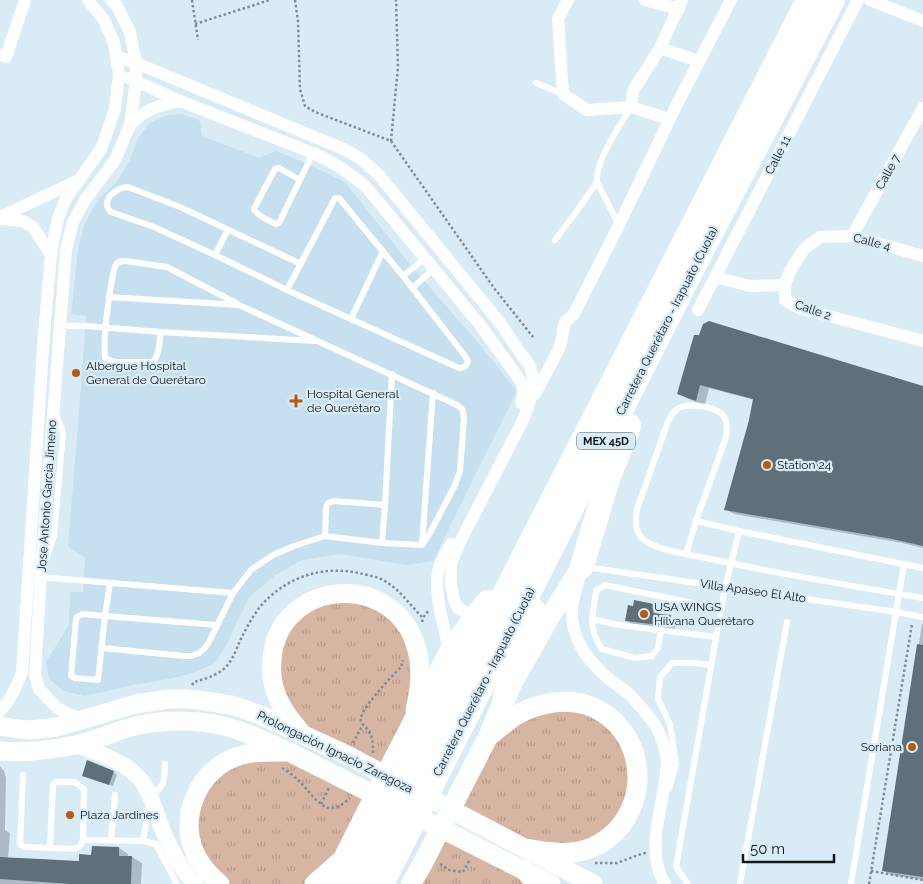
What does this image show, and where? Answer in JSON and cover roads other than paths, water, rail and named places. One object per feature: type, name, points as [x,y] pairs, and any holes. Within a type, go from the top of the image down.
[{"type":"highway","name":"Carretera Querétaro - Irapuato (Cuota)","points":[[358,884],[808,0]]},
{"type":"highway","name":"Carretera Querétaro - Irapuato (Cuota)","points":[[382,884],[691,272],[833,0]]},
{"type":"highway","points":[[582,566],[608,479],[691,272]]},
{"type":"highway","points":[[505,696],[560,533]]},
{"type":"highway","points":[[338,884],[347,856],[450,654],[478,614],[519,565]]},
{"type":"main road","points":[[411,884],[488,737],[505,696],[551,615],[582,566]]},
{"type":"main road","points":[[302,734],[284,711],[274,690],[271,668],[274,644],[285,622],[304,605],[317,599],[343,593],[358,594],[382,602],[392,610],[409,630],[418,654],[420,669],[418,695],[411,730]]},
{"type":"main road","name":"Prolongación Ignacio Zaragoza","points":[[0,726],[18,729],[44,729],[63,726],[136,704],[168,699],[215,702],[245,709],[347,755],[593,884]]},
{"type":"main road","points":[[488,737],[521,713],[546,704],[573,702],[586,705],[606,714],[623,732],[634,753],[638,771],[637,791],[629,813],[616,831],[599,844],[577,852],[556,853],[527,849]]},
{"type":"main road","name":"Prolongación Ignacio Zaragoza","points":[[0,751],[30,751],[76,745],[144,724],[193,722],[230,727],[291,752],[477,847],[530,877],[551,884]]},
{"type":"main road","points":[[220,884],[204,869],[192,848],[190,815],[198,791],[212,772],[221,764],[242,755],[264,752],[291,752]]},
{"type":"main road","points":[[314,884],[347,856]]},
{"type":"main road","points":[[416,884],[422,865]]},
{"type":"street","points":[[3,56],[5,39],[25,0]]},
{"type":"street","name":"Jose Antonio Garcia Jimeno","points":[[81,720],[57,708],[39,689],[35,675],[44,334],[51,255],[64,200],[101,148],[115,109],[119,74],[114,43],[104,20],[88,0]]},
{"type":"street","points":[[112,0],[130,32],[136,63],[136,81],[130,126]]},
{"type":"street","points":[[568,0],[558,19],[563,94],[586,110],[631,107],[669,120]]},
{"type":"street","points":[[631,107],[633,92],[660,48],[681,4],[644,0]]},
{"type":"street","points":[[518,415],[529,404],[558,351],[565,322],[574,314],[698,61],[731,0]]},
{"type":"street","name":"Calle 11","points":[[698,310],[858,0]]},
{"type":"street","points":[[870,0],[923,21]]},
{"type":"street","points":[[660,48],[698,61]]},
{"type":"street","points":[[116,56],[346,150],[361,159],[378,174],[501,324],[530,366],[534,382],[523,420],[451,562],[451,584],[454,600],[458,608],[465,612],[478,614]]},
{"type":"street","points":[[119,74],[180,101],[313,153],[355,176],[368,188],[481,326],[522,383],[524,390],[518,415],[439,566],[437,590],[450,654]]},
{"type":"street","points":[[130,126],[146,111],[180,101]]},
{"type":"street","name":"Calle 7","points":[[852,236],[920,121],[923,108]]},
{"type":"street","name":"Jose Antonio Garcia Jimeno","points":[[0,711],[15,691],[22,673],[23,646],[37,575],[54,409],[66,249],[73,222],[85,200],[115,160],[130,126]]},
{"type":"street","points":[[0,218],[77,181]]},
{"type":"street","points":[[0,218],[24,221],[33,226],[51,255]]},
{"type":"street","name":"Calle 4","points":[[785,285],[790,271],[804,249],[820,237],[852,236],[922,252]]},
{"type":"street","name":"Calle 2","points":[[715,277],[750,286],[785,285],[785,300],[799,308],[923,341]]},
{"type":"street","points":[[582,566],[572,607],[573,623],[580,646],[593,663],[610,680],[627,692],[651,719],[660,734],[664,747],[667,760],[666,774],[654,852],[656,863],[665,884]]},
{"type":"street","points":[[23,646],[37,646]]},
{"type":"street","points":[[76,745],[114,760],[140,778],[150,796],[180,865],[195,884]]},
{"type":"lane","points":[[536,83],[563,94]]},
{"type":"lane","points":[[619,225],[597,182],[597,172],[610,141],[631,107]]},
{"type":"lane","points":[[300,180],[279,168],[275,169],[254,211],[278,224],[280,222],[313,153]]},
{"type":"lane","points":[[554,240],[597,182]]},
{"type":"lane","points":[[287,290],[301,264],[335,198],[339,198],[403,276],[465,356],[468,364],[464,368],[459,368],[287,290],[154,227],[111,212],[106,205],[108,199],[122,187],[128,187],[180,208],[301,264]]},
{"type":"lane","points":[[215,255],[228,230]]},
{"type":"lane","points":[[351,319],[382,251]]},
{"type":"lane","points":[[403,276],[425,258]]},
{"type":"lane","points":[[161,332],[157,357],[152,362],[114,362],[105,358],[109,297],[114,268],[118,262],[126,261],[166,267],[239,305],[433,393],[462,409],[464,418],[460,471],[455,485],[422,545]]},
{"type":"lane","points":[[412,288],[434,269]]},
{"type":"lane","points":[[109,297],[239,305]]},
{"type":"lane","points":[[60,326],[106,327],[320,341]]},
{"type":"lane","points":[[382,543],[392,374]]},
{"type":"lane","points":[[422,545],[433,393]]},
{"type":"lane","points":[[686,554],[726,437],[728,425],[722,415],[701,406],[686,406],[676,409],[669,420],[637,509],[635,524],[639,534],[646,542],[686,554],[923,598]]},
{"type":"lane","points":[[325,536],[326,508],[328,503],[334,501],[385,505]]},
{"type":"lane","points":[[696,521],[923,568]]},
{"type":"lane","points":[[688,884],[676,867],[721,608],[739,531]]},
{"type":"lane","points":[[102,648],[191,656],[199,653],[209,642],[233,593],[251,570],[273,555],[325,536],[382,543],[422,545]]},
{"type":"lane","points":[[851,884],[904,564]]},
{"type":"lane","name":"Villa Apaseo El Alto","points":[[582,566],[923,617]]},
{"type":"lane","points":[[37,575],[233,593]]},
{"type":"lane","points":[[110,583],[105,616],[98,680],[75,678],[71,676],[77,617],[82,614],[105,616],[216,625]]},
{"type":"lane","points":[[661,630],[658,648],[652,656],[635,658],[602,649],[592,628],[596,591],[605,585],[721,608]]},
{"type":"lane","points":[[592,618],[619,625],[716,637]]},
{"type":"lane","points":[[740,884],[787,622]]},
{"type":"lane","points":[[655,839],[676,765],[670,724],[658,699],[660,676],[672,664],[693,663],[711,665]]},
{"type":"lane","points":[[143,841],[150,796],[164,782],[165,764]]},
{"type":"lane","points":[[23,775],[20,842],[21,845],[27,848],[76,848],[80,846],[83,840],[84,790],[75,782],[56,782],[52,788],[50,847]]},
{"type":"lane","points":[[111,840],[114,795]]},
{"type":"lane","points":[[83,840],[143,841],[156,844],[177,884]]},
{"type":"place","name":"Albergue Hospital General de Querétaro","points":[[76,373]]},
{"type":"place","name":"Hospital General de Querétaro","points":[[296,401]]},
{"type":"place","name":"Station 24","points":[[767,465]]},
{"type":"place","name":"USA WINGS Hilvana Querétaro","points":[[644,614]]},
{"type":"place","name":"Soriana","points":[[912,747]]},
{"type":"place","name":"Plaza Jardines","points":[[70,815]]}]
